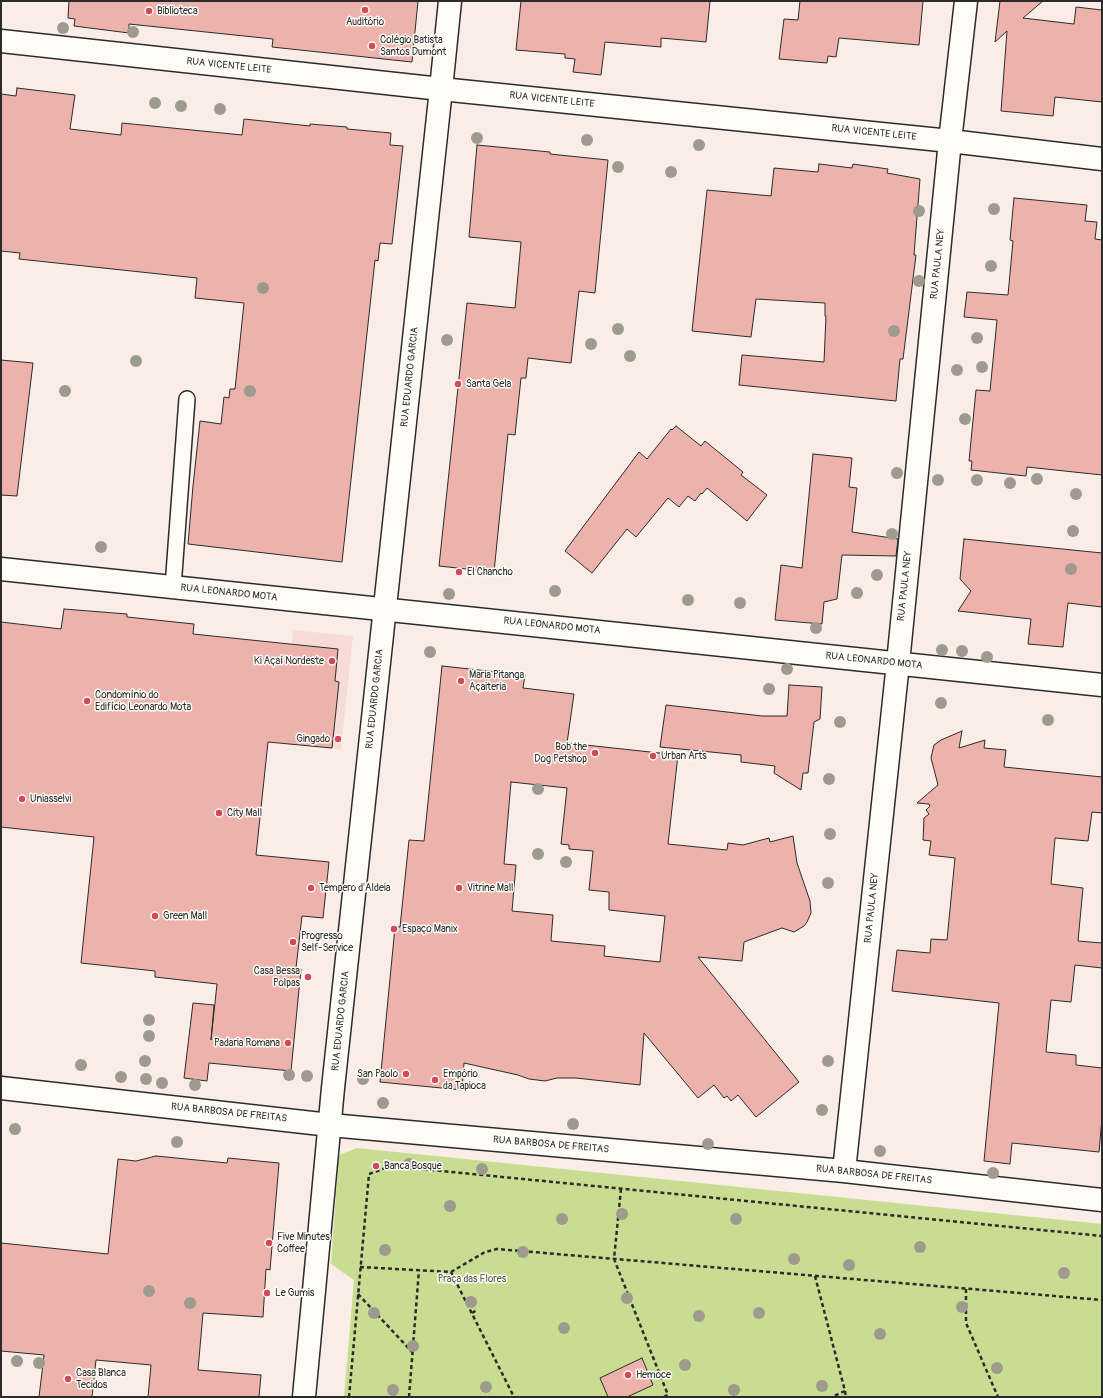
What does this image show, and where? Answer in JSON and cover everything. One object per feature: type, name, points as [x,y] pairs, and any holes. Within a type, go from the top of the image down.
[{"type":"street","name":"RUA EDUARDO GARCIA","points":[[304,1397],[330,1125],[450,1]]},
{"type":"street","name":"RUA PAULA NEY","points":[[844,1171],[898,663],[950,141],[966,1]]},
{"type":"street","name":"RUA VICENTE LEITE","points":[[1,42],[950,141],[1102,159]]},
{"type":"street","name":"RUA LEONARDO MOTA","points":[[1,569],[1102,685]]},
{"type":"street","name":"RUA BARBOSA DE FREITAS","points":[[1,1088],[330,1125],[844,1171],[1102,1200]]},
{"type":"lane","points":[[173,587],[187,399]]},
{"type":"path","points":[[349,1397],[369,1174],[391,1166],[1102,1236]]},
{"type":"path","points":[[620,1189],[614,1259],[668,1394],[663,1397]]},
{"type":"path","points":[[360,1267],[451,1272],[485,1252],[497,1249],[1102,1300]]},
{"type":"path","points":[[409,1397],[419,1270]]},
{"type":"path","points":[[451,1272],[514,1397]]},
{"type":"path","points":[[815,1276],[846,1397]]},
{"type":"path","points":[[966,1289],[966,1323],[998,1397]]},
{"type":"path","points":[[358,1293],[413,1353]]},
{"type":"path","points":[[472,1313],[477,1310]]},
{"type":"path","points":[[832,1397],[845,1391]]},
{"type":"shaded area","points":[[293,630],[353,636],[341,749],[296,744],[289,677]]},
{"type":"green space","name":"Praça das Flores","points":[[357,1148],[1102,1224],[1102,1397],[344,1397],[354,1280],[331,1264],[339,1155]]},
{"type":"building","name":"Colégio Batista Santos Dumont","points":[[69,1],[418,1],[412,62],[272,47],[273,39],[129,24],[129,33],[74,26],[75,19],[68,18]]},
{"type":"building","points":[[521,1],[710,1],[706,42],[661,38],[661,47],[605,42],[601,75],[573,72],[575,59],[565,58],[565,54],[516,50]]},
{"type":"building","points":[[800,1],[923,1],[919,45],[839,38],[836,57],[828,56],[827,63],[779,59],[784,19],[798,20]]},
{"type":"building","points":[[1000,1],[1043,1],[1023,18],[1074,24],[1076,7],[1102,10],[1102,102],[1055,97],[1053,116],[1001,111],[1007,31],[995,42]]},
{"type":"building","points":[[17,88],[75,95],[70,129],[121,135],[122,123],[242,135],[244,119],[310,126],[310,124],[347,127],[347,129],[391,133],[390,145],[403,146],[392,244],[380,243],[378,261],[375,260],[342,562],[188,544],[200,421],[221,424],[224,397],[229,398],[230,389],[235,389],[244,303],[195,298],[197,278],[19,259],[20,253],[1,251],[1,94],[16,96]]},
{"type":"building","points":[[477,145],[550,152],[550,154],[608,160],[595,293],[579,291],[571,363],[528,358],[526,378],[521,378],[515,435],[508,434],[494,572],[439,566],[467,303],[515,308],[521,242],[469,237]]},
{"type":"building","points":[[819,164],[852,168],[853,164],[888,169],[887,173],[920,179],[914,255],[916,255],[903,359],[900,359],[896,401],[739,385],[742,355],[824,362],[826,316],[825,303],[756,299],[751,337],[692,331],[707,190],[771,196],[774,168],[818,172]]},
{"type":"building","points":[[1014,198],[1087,205],[1085,221],[1097,222],[1095,239],[1102,240],[1102,475],[1027,467],[1026,476],[971,470],[972,461],[969,461],[976,390],[990,391],[997,320],[964,317],[967,292],[1008,295],[1013,241],[1010,240]]},
{"type":"building","points":[[1,360],[33,363],[17,496],[1,495]]},
{"type":"building","points":[[676,426],[701,446],[705,441],[743,472],[741,475],[767,495],[747,521],[707,488],[695,501],[688,496],[679,507],[668,498],[636,537],[627,529],[592,573],[565,551],[639,452],[647,459],[671,429],[672,430]]},
{"type":"building","points":[[813,454],[852,458],[849,487],[857,488],[852,532],[898,539],[896,556],[842,555],[837,599],[824,602],[822,624],[775,620],[781,565],[802,568]]},
{"type":"building","points":[[964,539],[1102,553],[1102,607],[1068,603],[1063,647],[1028,644],[1031,619],[958,611],[971,591],[960,579]]},
{"type":"building","points":[[64,609],[127,614],[127,617],[194,624],[193,634],[338,649],[335,681],[339,682],[332,748],[268,742],[256,855],[329,862],[323,918],[302,916],[296,968],[301,969],[291,1071],[209,1063],[207,1081],[184,1078],[193,1003],[214,1005],[211,1040],[217,984],[155,977],[155,971],[81,963],[94,837],[1,827],[1,622],[61,629]]},
{"type":"building","points":[[442,666],[525,675],[523,688],[574,694],[567,743],[678,755],[668,844],[727,850],[728,843],[743,845],[769,838],[770,842],[793,836],[797,863],[810,901],[811,913],[804,926],[794,932],[782,928],[744,942],[742,961],[698,957],[799,1082],[756,1117],[738,1095],[731,1101],[727,1096],[724,1098],[714,1085],[698,1098],[644,1033],[640,1085],[576,1078],[557,1078],[545,1081],[529,1079],[518,1075],[464,1063],[462,1090],[380,1082],[395,927],[400,927],[409,840],[424,841]],"holes":[[[511,782],[567,788],[561,844],[569,845],[569,849],[593,851],[589,890],[609,892],[609,910],[665,916],[660,962],[604,956],[605,946],[551,941],[553,915],[512,911],[516,865],[504,864]]]},
{"type":"building","points":[[789,685],[822,687],[820,719],[814,722],[808,773],[803,773],[801,790],[774,773],[775,766],[741,762],[741,755],[660,747],[666,705],[762,716],[787,716]]},
{"type":"building","points":[[962,731],[959,748],[985,740],[984,748],[1006,750],[1004,767],[1102,777],[1102,813],[1092,812],[1088,841],[1055,838],[1051,884],[1083,888],[1078,941],[1102,943],[1102,968],[1075,965],[1071,1002],[1051,1000],[1046,1052],[1076,1055],[1076,1065],[1102,1068],[1102,1118],[1099,1152],[1012,1143],[1010,1164],[984,1161],[999,1003],[892,991],[897,950],[930,953],[931,939],[947,940],[955,858],[929,855],[931,841],[923,840],[924,818],[929,814],[926,810],[930,806],[929,804],[917,803],[938,785],[931,758],[934,745],[941,740]]},
{"type":"building","points":[[156,1156],[227,1163],[228,1158],[279,1163],[270,1270],[266,1269],[263,1317],[203,1313],[198,1370],[261,1375],[259,1397],[148,1397],[151,1365],[96,1360],[92,1397],[39,1397],[44,1355],[1,1351],[1,1243],[108,1254],[118,1159],[136,1161]]},
{"type":"building","name":"Hemoce","points":[[642,1358],[653,1385],[627,1397],[608,1397],[600,1378]]},
{"type":"place","name":"Auditório","points":[[365,10]]},
{"type":"place","name":"Biblioteca","points":[[149,11]]},
{"type":"place","name":"Colégio Batista Santos Dumont","points":[[372,46]]},
{"type":"place","name":"Santa Gela","points":[[458,384]]},
{"type":"place","name":"El Chancho","points":[[459,572]]},
{"type":"place","name":"Ki Açaí Nordeste","points":[[332,661]]},
{"type":"place","name":"Maria Pitanga Açaiteria","points":[[461,681]]},
{"type":"place","name":"Condomínio do Edifício Leonardo Mota","points":[[87,701]]},
{"type":"place","name":"Gingado","points":[[338,739]]},
{"type":"place","name":"Bob the Dog Petshop","points":[[595,753]]},
{"type":"place","name":"Urban Arts","points":[[653,756]]},
{"type":"place","name":"Uniasselvi","points":[[22,799]]},
{"type":"place","name":"City Mall","points":[[219,813]]},
{"type":"place","name":"Tempero d'Aldeia","points":[[311,888]]},
{"type":"place","name":"Vitrine Mall","points":[[459,888]]},
{"type":"place","name":"Green Mall","points":[[155,916]]},
{"type":"place","name":"Espaço Manix","points":[[394,929]]},
{"type":"place","name":"Progresso Self-Service","points":[[293,942]]},
{"type":"place","name":"Casa Bessa Polpas","points":[[308,977]]},
{"type":"place","name":"Padaria Romana","points":[[288,1043]]},
{"type":"place","name":"San Paolo","points":[[406,1074]]},
{"type":"place","name":"Empório da Tapioca","points":[[435,1080]]},
{"type":"place","name":"Banca Bosque","points":[[376,1166]]},
{"type":"place","name":"Five Minutes Coffee","points":[[269,1243]]},
{"type":"place","name":"Le Gumis","points":[[267,1293]]},
{"type":"place","name":"Hemoce","points":[[628,1375]]},
{"type":"place","name":"Casa Blanca Tecidos","points":[[68,1379]]}]
